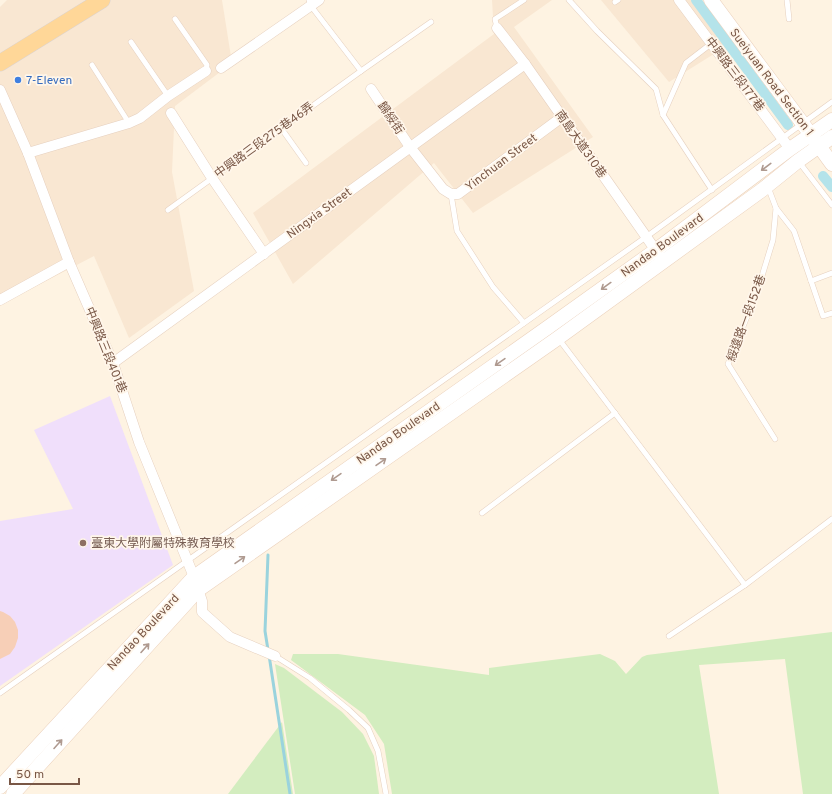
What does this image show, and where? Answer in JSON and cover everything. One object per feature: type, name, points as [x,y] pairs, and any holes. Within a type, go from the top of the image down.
[{"type":"main road","points":[[0,63],[102,0]]},
{"type":"street","name":"中興路三段177巷","points":[[679,0],[786,144]]},
{"type":"street","name":"Sueiyuan Road Section 1","points":[[711,0],[832,164]]},
{"type":"street","points":[[221,68],[313,2]]},
{"type":"street","name":"南島大道310巷","points":[[497,28],[525,64],[660,255]]},
{"type":"street","name":"Ningxia Street","points":[[113,363],[525,64]]},
{"type":"street","points":[[28,153],[129,123],[140,118],[168,96],[206,71]]},
{"type":"street","name":"歸綏街","points":[[371,89],[410,147]]},
{"type":"street","name":"中興路三段401巷","points":[[0,90],[28,153],[69,262],[113,363],[139,442],[196,583],[202,601],[202,612],[230,637],[275,656]]},
{"type":"street","points":[[171,113],[212,178],[264,254]]},
{"type":"street","name":"Yinchuan Street","points":[[410,147],[443,189],[451,194],[458,194],[562,117]]},
{"type":"street","name":"Nandao Boulevard","points":[[13,794],[196,583],[558,338],[660,255],[786,144],[811,135],[832,120]]},
{"type":"street","name":"Nandao Boulevard","points":[[811,135],[832,137]]},
{"type":"street","name":"Nandao Boulevard","points":[[0,787],[196,583],[534,338],[768,186],[798,161],[811,135]]},
{"type":"street","points":[[0,300],[69,262]]},
{"type":"lane","points":[[497,28],[495,19],[524,0]]},
{"type":"lane","points":[[569,0],[597,31],[656,89],[663,115],[712,190]]},
{"type":"lane","points":[[787,0],[789,19]]},
{"type":"lane","points":[[313,2],[361,71]]},
{"type":"lane","points":[[175,19],[207,65],[206,71]]},
{"type":"lane","name":"中興路三段275巷46弄","points":[[168,210],[431,22]]},
{"type":"lane","points":[[131,42],[168,96]]},
{"type":"lane","points":[[663,115],[686,63],[712,43]]},
{"type":"lane","points":[[92,65],[129,123]]},
{"type":"lane","points":[[811,135],[832,102]]},
{"type":"lane","points":[[281,128],[306,162]]},
{"type":"lane","points":[[0,693],[712,190],[786,144],[832,205]]},
{"type":"lane","name":"綏遠路一段152巷","points":[[768,186],[776,208],[773,240],[758,289],[728,364],[775,439]]},
{"type":"lane","points":[[451,194],[457,231],[493,287],[524,323]]},
{"type":"lane","points":[[776,208],[794,231],[823,316],[832,313]]},
{"type":"lane","points":[[811,282],[832,273]]},
{"type":"lane","points":[[558,338],[745,584]]},
{"type":"lane","points":[[482,513],[615,413]]},
{"type":"lane","points":[[669,636],[745,584],[832,519]]},
{"type":"lane","points":[[275,656],[310,678],[349,710],[368,728],[378,751],[386,794]]},
{"type":"shaded area","points":[[7,0],[222,0],[232,63],[175,106],[172,172],[194,291],[129,338],[94,256],[0,305],[0,7]]},
{"type":"shaded area","points":[[492,0],[552,0],[514,27],[593,137],[473,213],[434,163],[293,284],[253,213],[494,34]]},
{"type":"shaded area","points":[[601,0],[701,0],[733,42],[669,82]]},
{"type":"shaded area","name":"臺東大學附屬特殊教育學校","points":[[110,396],[173,565],[0,686],[0,521],[73,509],[34,430]]},
{"type":"green space","points":[[832,632],[832,794],[803,794],[785,659],[699,665],[719,794],[392,794],[384,744],[365,715],[291,660],[293,654],[338,654],[489,675],[489,668],[600,654],[615,661],[626,674],[642,657],[647,655]]},
{"type":"green space","points":[[275,664],[284,668],[342,712],[363,734],[374,756],[379,794],[295,794]]},
{"type":"green space","points":[[282,722],[293,794],[228,794]]},
{"type":"building","points":[[0,611],[10,616],[15,622],[18,630],[18,638],[15,647],[10,654],[0,659]]},
{"type":"waterway","points":[[696,0],[788,125]]},
{"type":"waterway","points":[[823,176],[832,187]]},
{"type":"waterway","points":[[268,555],[265,631],[268,650]]},
{"type":"waterway","points":[[269,655],[290,794]]},
{"type":"place","name":"7-Eleven","points":[[18,80]]},
{"type":"place","name":"臺東大學附屬特殊教育學校","points":[[83,543]]}]
